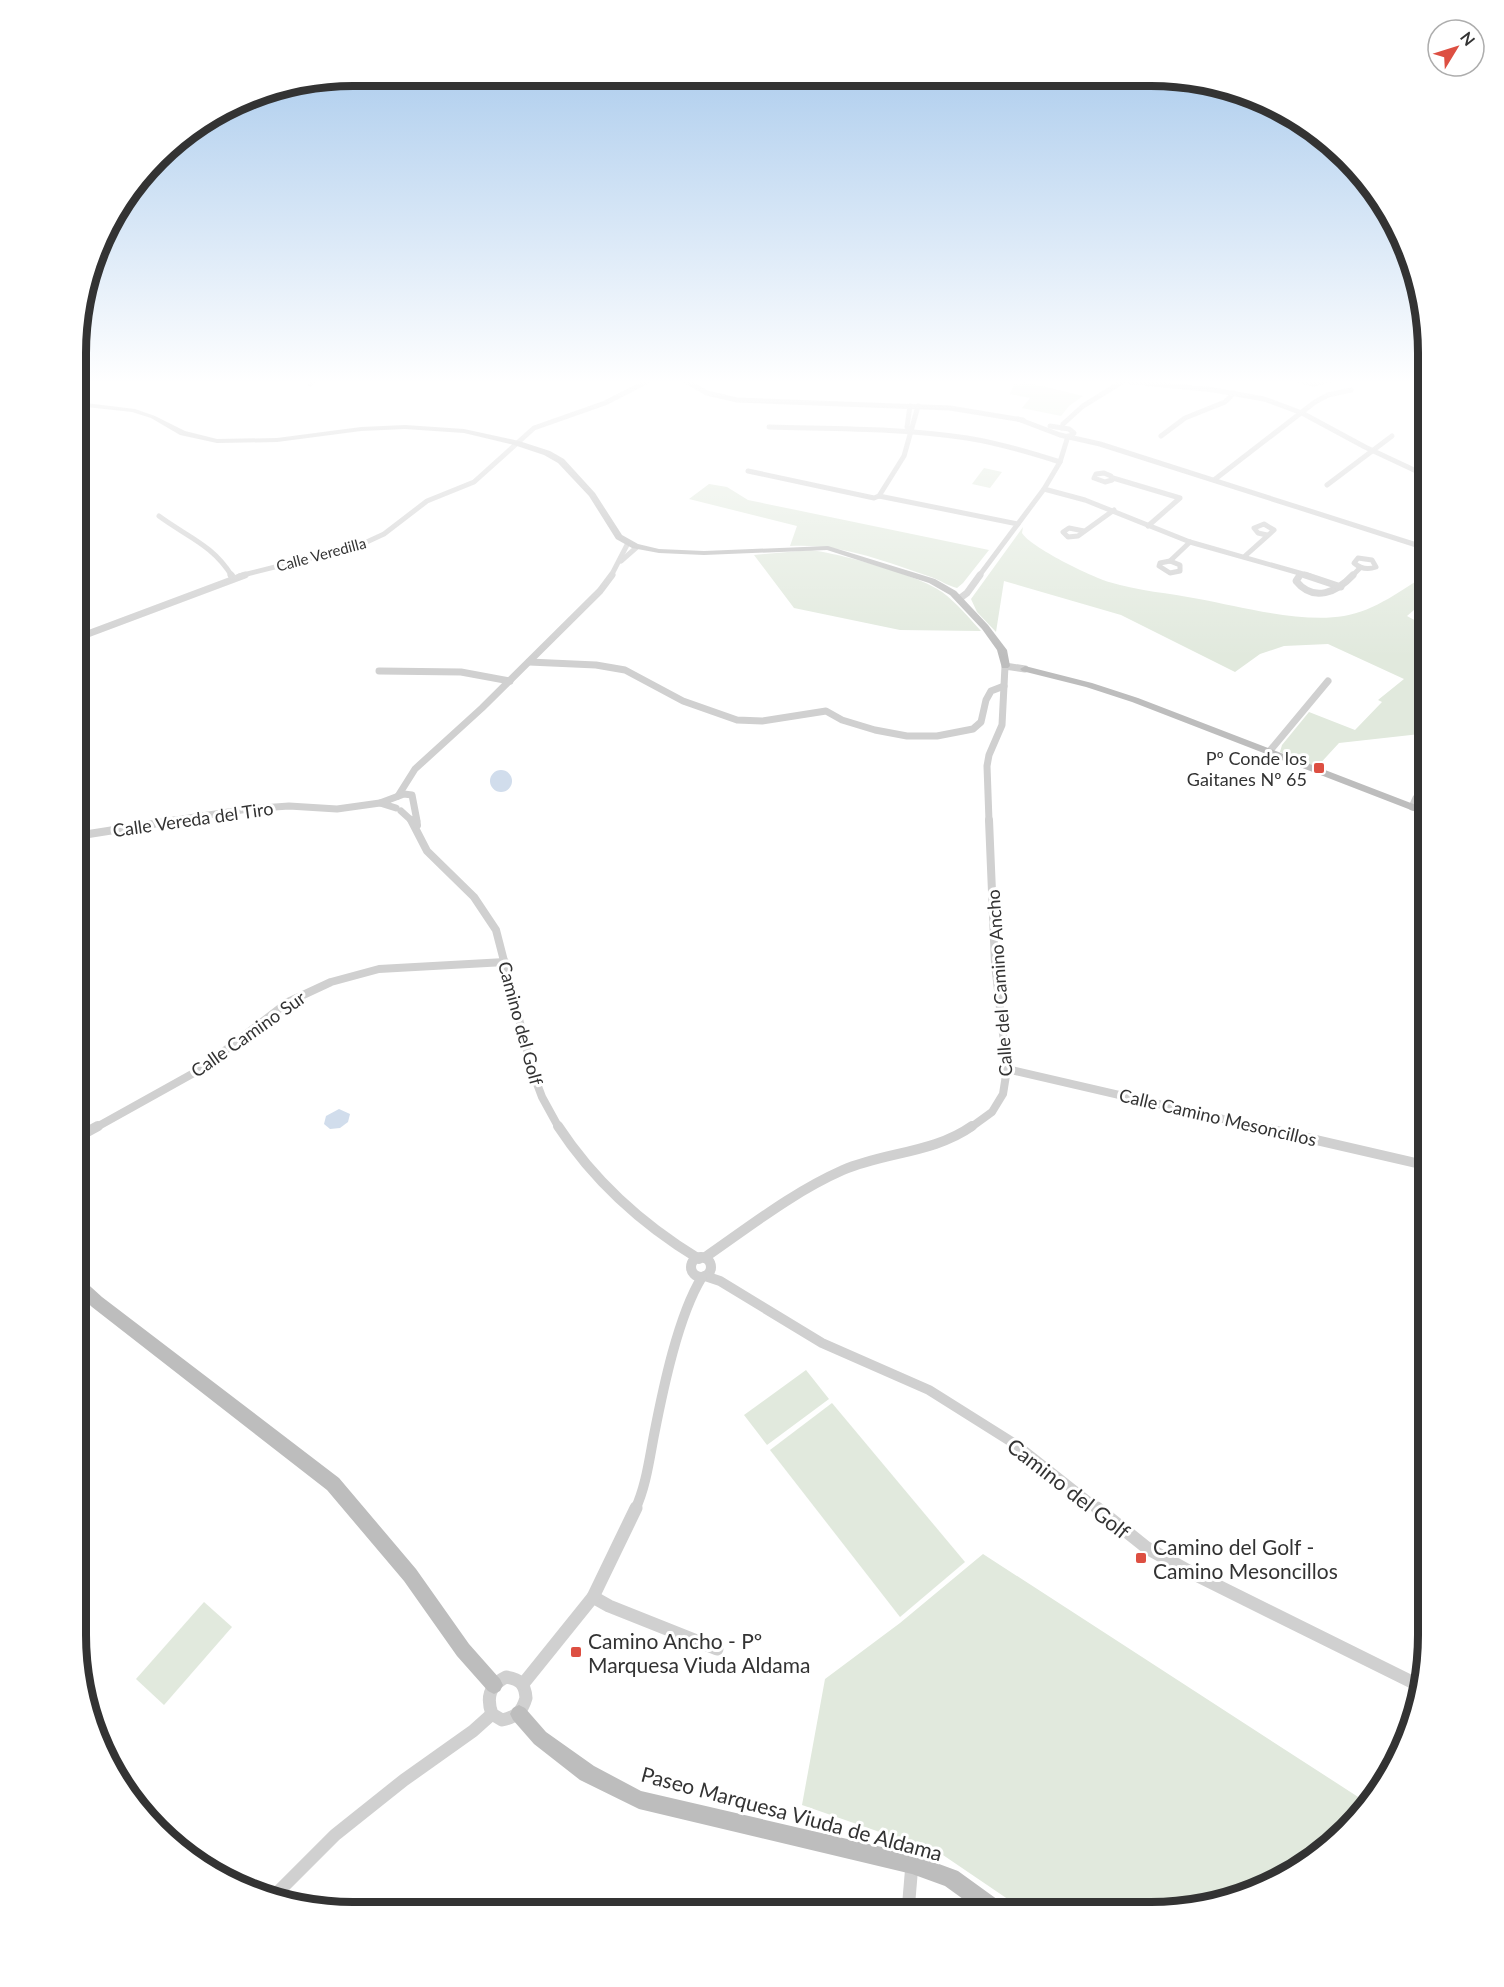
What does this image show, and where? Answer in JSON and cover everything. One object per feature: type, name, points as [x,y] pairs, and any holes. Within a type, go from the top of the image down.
[{"type":"street","name":"Calle Veredilla","points":[[86,635],[233,578],[351,548],[374,539],[427,501],[474,482],[484,473]]},
{"type":"street","points":[[572,473],[592,495],[619,537],[637,547],[659,551],[704,553],[828,548],[922,577],[956,596],[995,640],[1002,650],[1005,664],[1089,685],[1135,700],[1418,809]]},
{"type":"street","points":[[756,473],[874,498],[879,496],[1018,524]]},
{"type":"street","points":[[879,496],[894,473]]},
{"type":"street","points":[[956,596],[965,596],[1044,489],[1053,473]]},
{"type":"street","points":[[1191,473],[1418,545]]},
{"type":"street","points":[[1214,480],[1224,473]]},
{"type":"street","points":[[1327,485],[1342,473]]},
{"type":"street","points":[[1113,478],[1180,498],[1148,526]]},
{"type":"street","points":[[1044,489],[1114,510],[1190,542],[1245,556],[1341,587]]},
{"type":"street","points":[[1084,531],[1114,510]]},
{"type":"street","points":[[159,516],[179,531],[194,537],[222,560],[233,578]]},
{"type":"street","points":[[1245,556],[1267,535]]},
{"type":"street","points":[[1170,561],[1190,542]]},
{"type":"street","points":[[413,806],[406,811],[398,809],[394,801],[418,765],[529,663],[600,591],[620,561],[628,543]]},
{"type":"street","points":[[620,561],[637,547]]},
{"type":"street","points":[[1301,574],[1297,578],[1298,584],[1315,593],[1332,593],[1360,568]]},
{"type":"street","points":[[529,663],[596,665],[625,670],[676,698],[737,720],[762,722],[826,711],[842,720],[874,730],[907,736],[937,736],[973,729],[981,722],[986,700],[991,691],[1004,686]]},
{"type":"street","name":"Calle del Camino Ancho","points":[[524,1684],[593,1597],[643,1493],[663,1390],[702,1267],[727,1244],[808,1187],[846,1169],[938,1144],[973,1128],[992,1112],[1004,1094],[1007,1069],[995,964],[987,766],[989,755],[1002,725],[1005,664]]},
{"type":"street","points":[[379,671],[468,672],[486,674],[510,681]]},
{"type":"street","points":[[1268,753],[1328,681]]},
{"type":"street","points":[[408,781],[414,798],[417,828]]},
{"type":"street","name":"Calle Vereda del Tiro","points":[[86,834],[248,809],[289,806],[337,809],[380,803],[397,796],[412,795]]},
{"type":"street","points":[[1412,807],[1418,797]]},
{"type":"street","name":"Calle Vereda del Tiro","points":[[380,803],[398,809]]},
{"type":"street","name":"Camino del Golf","points":[[398,809],[410,817],[426,850],[475,897],[484,909],[496,931],[526,1052],[542,1098],[572,1146],[615,1196],[720,1281],[822,1343],[929,1390],[1018,1446],[1147,1548],[1192,1573],[1414,1683]]},
{"type":"street","name":"Calle Camino Sur","points":[[86,1132],[201,1069],[288,1002],[331,982],[379,969],[504,962]]},
{"type":"street","name":"Calle Camino Mesoncillos","points":[[1007,1069],[1418,1163]]},
{"type":"street","points":[[86,1292],[333,1484],[410,1575],[463,1650],[494,1685]]},
{"type":"street","points":[[593,1597],[609,1606],[717,1648]]},
{"type":"street","points":[[506,1677],[519,1679],[524,1684],[527,1699],[519,1714],[508,1720],[496,1718],[492,1714],[488,1700],[494,1685],[506,1677]]},
{"type":"street","points":[[279,1891],[335,1835],[404,1780],[473,1731],[492,1714]]},
{"type":"street","name":"Paseo Marquesa Viuda de Aldama","points":[[519,1714],[540,1738],[587,1773],[639,1800],[912,1864],[951,1878],[984,1902]]},
{"type":"street","points":[[909,1902],[912,1864]]},
{"type":"shaded area","points":[[980,473],[1001,473],[990,488],[972,484]]},
{"type":"shaded area","points":[[709,484],[727,487],[748,500],[989,550],[957,588],[862,554],[826,547],[790,546],[797,526],[689,499]]},
{"type":"shaded area","points":[[1023,527],[1022,533],[1037,546],[1076,568],[1109,582],[1290,616],[1327,618],[1355,613],[1388,599],[1418,580],[1418,606],[1407,616],[1418,622],[1418,734],[1339,743],[1316,768],[1280,752],[1282,745],[1309,712],[1355,730],[1382,702],[1378,700],[1404,679],[1328,644],[1284,646],[1260,654],[1235,672],[1121,615],[1004,581],[996,632],[977,612],[971,599]]},
{"type":"shaded area","points":[[811,550],[879,566],[931,585],[953,601],[981,631],[900,630],[794,608],[754,555]]},
{"type":"shaded area","points":[[806,1370],[829,1399],[767,1445],[744,1415]]},
{"type":"shaded area","points":[[832,1403],[965,1562],[900,1617],[770,1450]]},
{"type":"shaded area","points":[[983,1554],[1361,1799],[1328,1835],[1300,1857],[1270,1874],[1238,1887],[1204,1896],[1169,1901],[1012,1902],[940,1853],[802,1805],[825,1679],[900,1623]]},
{"type":"shaded area","points":[[204,1602],[232,1627],[164,1705],[136,1679]]},
{"type":"water","points":[[501,770],[509,773],[512,781],[509,789],[501,792],[493,789],[490,781],[493,773]]},
{"type":"water","points":[[339,1109],[350,1114],[348,1122],[340,1128],[330,1129],[324,1124],[326,1116]]},
{"type":"place","name":"Pº Conde los Gaitanes Nº 65","points":[[1319,768]]},
{"type":"place","name":"Camino del Golf - Camino Mesoncillos","points":[[1141,1558]]},
{"type":"place","name":"Camino Ancho - Pº Marquesa Viuda Aldama","points":[[576,1652]]}]
